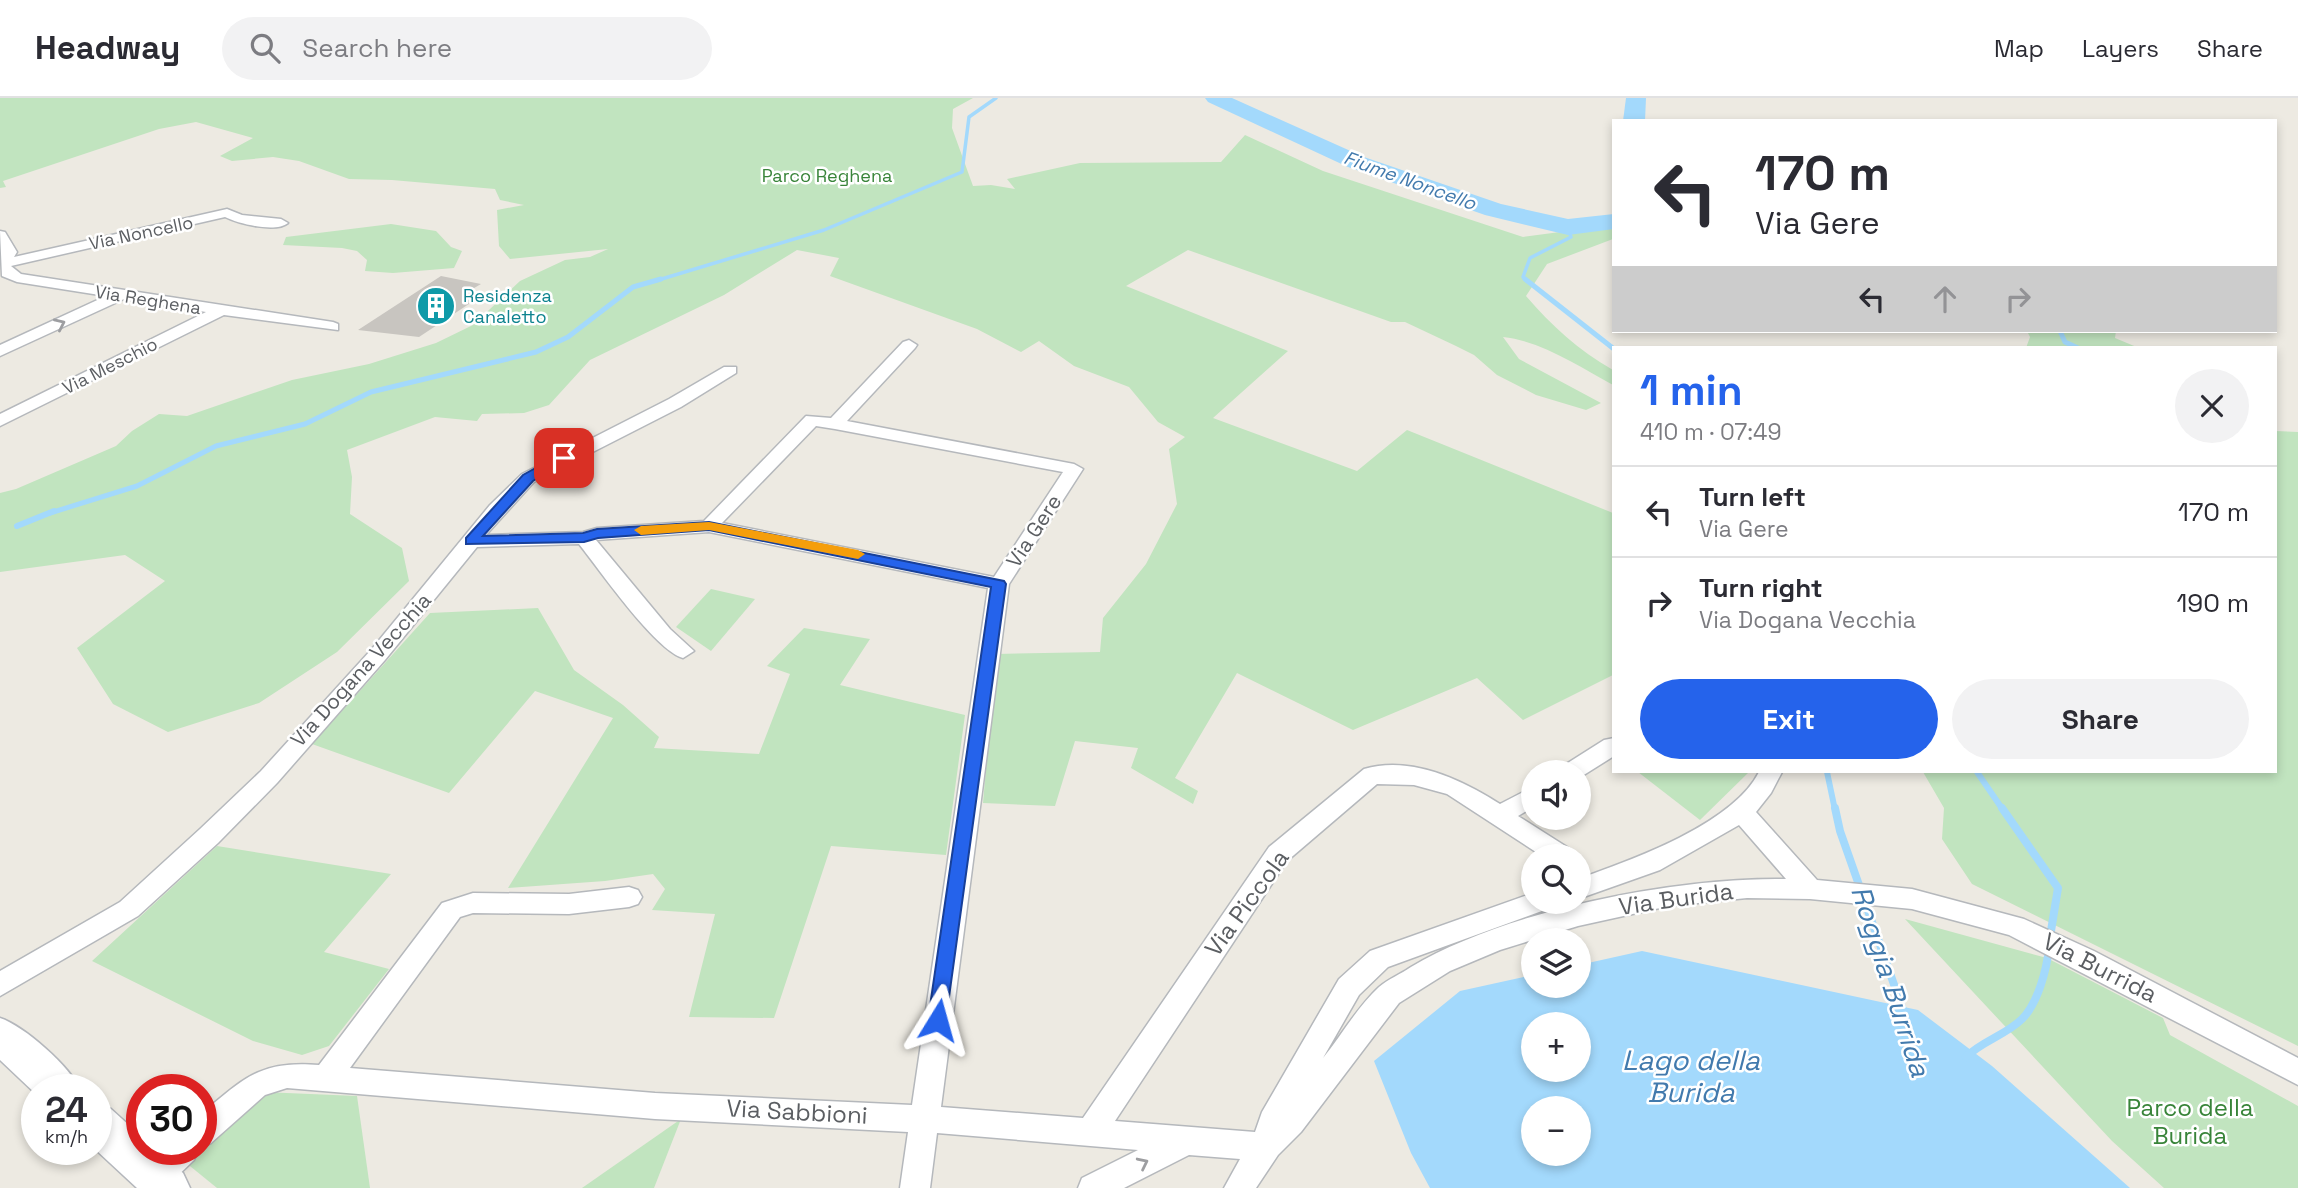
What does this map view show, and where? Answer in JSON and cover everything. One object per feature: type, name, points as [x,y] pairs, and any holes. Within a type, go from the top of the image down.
[{"type":"main road","points":[[0,1035],[43,1074]]},
{"type":"main road","points":[[112,1134],[169,1172]]},
{"type":"street","name":"Via Noncello","points":[[1,263],[227,214],[239,219],[281,223]]},
{"type":"street","points":[[0,235],[10,252],[1,263]]},
{"type":"street","name":"Via Reghena","points":[[1,263],[7,273],[18,278],[119,296],[333,327]]},
{"type":"street","points":[[0,351],[119,296]]},
{"type":"street","name":"Via Meschio","points":[[0,421],[220,311]]},
{"type":"street","points":[[835,424],[909,345]]},
{"type":"street","name":"Via Dogana Vecchia","points":[[0,985],[129,909],[209,836],[269,777],[378,655],[471,541],[528,478],[675,403],[730,370]]},
{"type":"street","name":"Via Gere","points":[[471,541],[584,538],[597,534],[709,526],[999,584],[1074,469],[812,420],[709,526]]},
{"type":"street","points":[[584,538],[663,634],[683,651]]},
{"type":"street","points":[[915,1188],[999,584]]},
{"type":"street","points":[[1590,760],[1612,746]]},
{"type":"street","points":[[1591,878],[1651,863],[1742,812],[1763,787],[1770,773]]},
{"type":"street","name":"Via Piccola","points":[[1091,1132],[1278,854],[1372,775],[1414,776],[1455,787],[1543,844]]},
{"type":"street","points":[[1501,815],[1521,803]]},
{"type":"street","points":[[1742,812],[1810,889]]},
{"type":"street","name":"Via Burida","points":[[1239,1188],[1267,1145],[1291,1122],[1389,995],[1440,963],[1494,941],[1578,916],[1669,896],[1747,888],[1810,889],[1890,896]]},
{"type":"street","name":"Via Burrida","points":[[1890,896],[1912,899],[2002,923],[2035,936],[2298,1072]]},
{"type":"street","points":[[326,1078],[451,910],[473,903],[569,904],[628,897]]},
{"type":"street","points":[[1267,1145],[1272,1122],[1349,987],[1379,959],[1521,908]]},
{"type":"street","name":"Via Sabbioni","points":[[217,1118],[246,1092],[268,1079],[287,1075],[655,1105],[925,1119],[1192,1139],[1246,1146],[1267,1145]]},
{"type":"street","points":[[1093,1188],[1192,1139]]},
{"type":"green space","name":"Parco Reghena","points":[[0,98],[973,98],[953,109],[952,128],[973,186],[991,185],[1015,189],[1007,179],[1080,163],[1221,162],[1245,135],[1323,171],[1523,237],[1612,225],[1612,239],[1547,264],[1526,296],[1566,337],[1612,369],[1612,384],[1546,349],[1503,337],[1519,359],[1601,403],[1586,410],[1536,395],[1497,375],[1474,355],[1405,322],[1391,322],[1188,250],[1126,286],[1288,351],[1213,418],[1357,471],[1407,430],[1612,513],[1612,676],[1523,720],[1477,678],[1353,730],[1237,673],[1175,778],[1198,791],[1193,804],[1131,768],[1138,748],[1075,741],[1055,806],[983,803],[996,654],[1100,652],[1103,618],[1146,564],[1177,504],[1169,449],[1185,437],[1158,422],[1129,387],[1074,366],[1039,341],[1021,352],[977,329],[830,276],[839,258],[797,250],[724,295],[590,360],[549,405],[524,413],[482,414],[477,421],[435,417],[347,450],[352,477],[350,514],[402,548],[409,581],[337,652],[259,703],[168,732],[113,704],[77,648],[165,581],[125,555],[0,572],[0,493],[16,489],[116,446],[132,431],[159,414],[187,416],[292,380],[369,364],[436,343],[473,325],[520,281],[565,260],[590,257],[608,249],[510,259],[499,246],[497,210],[524,205],[500,200],[495,189],[349,179],[299,161],[273,157],[232,161],[220,156],[253,138],[196,122],[159,129],[3,181],[6,187],[0,188]]},
{"type":"green space","points":[[391,224],[436,231],[451,247],[462,251],[454,268],[393,273],[365,271],[367,260],[357,251],[283,245],[286,237]]},
{"type":"green space","points":[[2028,333],[2116,333],[2115,338],[2134,346],[2027,346],[2030,337]]},
{"type":"green space","points":[[2277,431],[2298,432],[2298,1046],[1972,884],[1942,839],[1944,808],[1924,773],[2277,773]]},
{"type":"green space","points":[[711,589],[755,599],[711,651],[676,627]]},
{"type":"green space","points":[[538,608],[574,670],[623,705],[659,737],[654,748],[759,754],[790,674],[767,666],[804,628],[870,639],[840,685],[965,715],[946,855],[831,846],[774,1018],[689,1017],[715,914],[652,910],[665,889],[653,874],[605,881],[508,888],[613,718],[535,691],[449,793],[312,744],[430,613]]},
{"type":"green space","points":[[1639,773],[1748,773],[1700,820]]},
{"type":"green space","points":[[217,846],[391,874],[324,952],[389,969],[329,1046],[302,1055],[253,1041],[92,961]]},
{"type":"green space","name":"Parco della Burida","points":[[1905,919],[2047,958],[2163,1018],[2170,1035],[2298,1106],[2298,1188],[2164,1188],[2112,1141]]},
{"type":"green space","points":[[263,1092],[357,1096],[370,1188],[217,1188],[189,1165],[217,1165],[217,1133]]},
{"type":"green space","points":[[681,1119],[654,1188],[582,1188]]},
{"type":"water","name":"Lago della Burida","points":[[1642,951],[1918,1010],[1992,1066],[2130,1188],[1430,1188],[1411,1153],[1374,1061],[1460,991],[1521,978],[1521,998],[1591,998],[1591,962]]},
{"type":"building","name":"Residenza Canaletto","points":[[441,276],[481,284],[469,291],[484,294],[419,337],[358,330]]},
{"type":"waterway","points":[[655,281],[824,230],[962,172],[969,117],[996,98]]},
{"type":"waterway","name":"Fiume Noncello","points":[[1215,98],[1356,162],[1494,210],[1568,227],[1612,221]]},
{"type":"waterway","name":"Fiume Noncello","points":[[1634,119],[1636,98]]},
{"type":"waterway","name":"Roggia Burrida","points":[[1525,279],[1523,277],[1530,258],[1571,237],[1568,227]]},
{"type":"waterway","points":[[50,513],[137,486],[216,446],[305,424],[371,392],[536,352],[568,337],[633,287],[661,279]]},
{"type":"waterway","name":"Roggia Burrida","points":[[1525,279],[1612,347]]},
{"type":"waterway","points":[[2061,333],[2065,342],[2074,346]]},
{"type":"waterway","points":[[17,526],[54,511]]},
{"type":"waterway","name":"Roggia Burrida","points":[[1827,773],[1835,810]]},
{"type":"waterway","points":[[1978,773],[2003,810]]},
{"type":"waterway","name":"Roggia Burrida","points":[[1835,808],[1840,831],[1904,1013]]},
{"type":"waterway","points":[[2002,808],[2058,888],[2050,937]]},
{"type":"waterway","points":[[1966,1057],[2016,1025],[2028,1012],[2041,985],[2049,947]]},
{"type":"slow traffic","points":[[641,530],[709,526],[858,554]]},
{"type":"place","name":"Residenza Canaletto","points":[[436,306]]},
{"type":"route","points":[[564,458],[528,478],[497,509],[471,541],[584,538],[597,534],[709,526],[999,584],[938,1020]]}]
